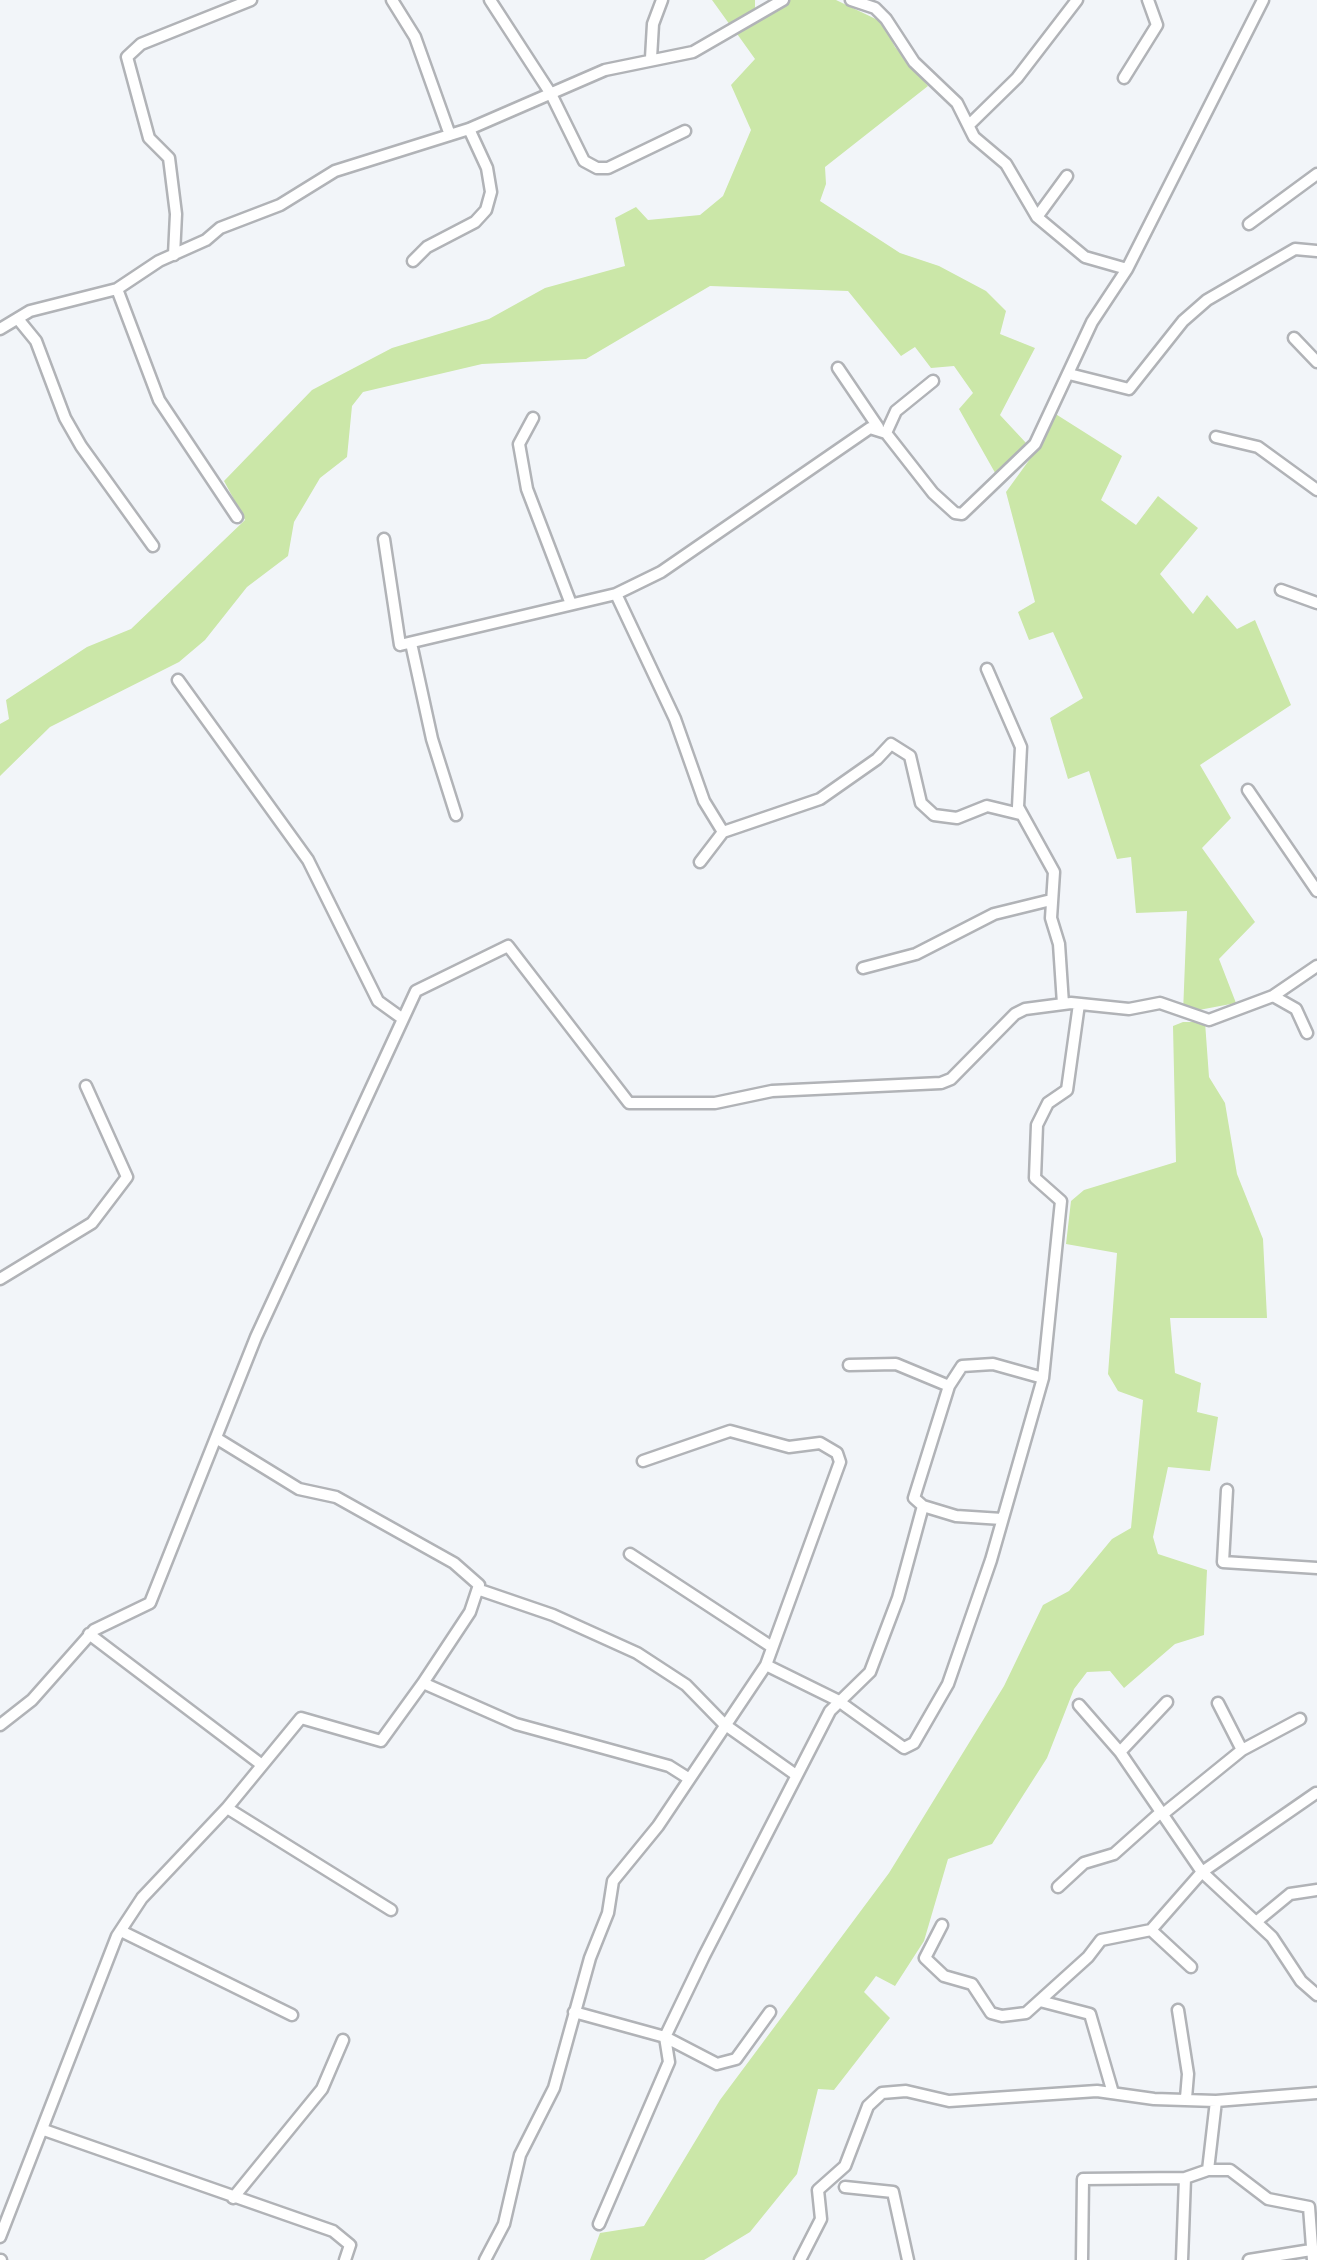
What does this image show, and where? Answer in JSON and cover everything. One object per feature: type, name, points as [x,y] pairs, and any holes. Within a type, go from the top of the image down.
[{"type":"street","points":[[174,254],[176,214],[169,158],[149,138],[127,57],[141,44],[251,0]]},
{"type":"street","points":[[392,0],[415,36],[450,134]]},
{"type":"street","points":[[490,0],[551,94],[584,161],[597,168],[608,168],[685,132]]},
{"type":"street","points":[[651,58],[652,24],[662,0]]},
{"type":"street","points":[[0,329],[30,311],[117,289],[174,254],[206,240],[220,228],[280,204],[335,171],[468,129],[605,70],[693,52],[783,0]]},
{"type":"street","points":[[851,0],[863,2],[886,19],[914,62],[957,103],[984,149],[1006,164],[1037,217],[1085,257],[1126,269]]},
{"type":"street","points":[[969,126],[1036,56],[1077,0]]},
{"type":"street","points":[[1124,78],[1157,25],[1148,0]]},
{"type":"street","points":[[838,368],[933,493],[954,513],[962,514],[1035,444],[1092,322],[1126,269],[1264,0]]},
{"type":"street","points":[[413,262],[427,247],[474,222],[486,210],[491,192],[487,168],[468,129]]},
{"type":"street","points":[[1249,224],[1317,174]]},
{"type":"street","points":[[1037,217],[1067,176]]},
{"type":"street","points":[[1069,374],[1128,389],[1183,322],[1208,300],[1295,249],[1317,251]]},
{"type":"street","points":[[117,289],[158,400],[237,517]]},
{"type":"street","points":[[18,319],[36,340],[65,418],[153,546]]},
{"type":"street","points":[[1294,338],[1317,362]]},
{"type":"street","points":[[882,430],[896,412],[933,380]]},
{"type":"street","points":[[533,418],[519,444],[527,489],[570,604]]},
{"type":"street","points":[[384,538],[400,645],[411,643],[616,594],[660,572],[870,428],[882,430]]},
{"type":"street","points":[[1216,437],[1258,447],[1317,490]]},
{"type":"street","points":[[1280,590],[1317,603]]},
{"type":"street","points":[[616,594],[669,705],[704,801],[723,832]]},
{"type":"street","points":[[411,643],[432,738],[456,815]]},
{"type":"street","points":[[987,669],[1021,747],[1020,814],[1051,860],[1051,900],[1063,1004]]},
{"type":"street","points":[[178,680],[308,860],[378,1002],[403,1018]]},
{"type":"street","points":[[700,862],[723,832],[820,799],[878,759],[891,744],[910,756],[921,804],[934,815],[957,818],[987,806],[1020,814]]},
{"type":"street","points":[[1248,790],[1317,891]]},
{"type":"street","points":[[863,968],[916,954],[994,914],[1051,900]]},
{"type":"street","points":[[0,1725],[52,1680],[90,1634],[150,1603],[256,1337],[416,991],[508,946],[629,1103],[715,1104],[772,1091],[941,1083],[951,1079],[996,1038],[1015,1014],[1063,1004],[1129,1009],[1160,1003],[1209,1020],[1273,996],[1317,966]]},
{"type":"street","points":[[1273,996],[1296,1009],[1307,1033]]},
{"type":"street","points":[[766,1665],[837,1700],[896,1746],[914,1743],[948,1684],[1043,1378],[1061,1202],[1034,1178],[1037,1125],[1048,1102],[1068,1090],[1079,1004]]},
{"type":"street","points":[[0,1279],[92,1222],[127,1177],[86,1086]]},
{"type":"street","points":[[849,1365],[896,1364],[949,1386]]},
{"type":"street","points":[[1002,1519],[956,1516],[923,1506],[914,1498],[914,1488],[949,1386],[962,1366],[993,1364],[1043,1378]]},
{"type":"street","points":[[485,2260],[504,2224],[520,2155],[554,2088],[574,2012],[608,1913],[613,1881],[658,1826],[688,1778],[701,1766],[724,1724],[766,1665],[840,1462],[836,1453],[820,1444],[789,1447],[730,1430],[643,1460]]},
{"type":"street","points":[[216,1438],[299,1490],[336,1497],[454,1563],[480,1590],[553,1615],[638,1653],[686,1685],[724,1724],[796,1775]]},
{"type":"street","points":[[1227,1490],[1222,1562],[1317,1568]]},
{"type":"street","points":[[598,2224],[669,2062],[665,2037],[837,1700],[870,1672],[898,1598],[923,1506]]},
{"type":"street","points":[[630,1554],[772,1647]]},
{"type":"street","points":[[0,2237],[120,1930],[142,1898],[227,1808],[300,1718],[380,1741],[423,1683],[480,1590]]},
{"type":"street","points":[[90,1634],[262,1765]]},
{"type":"street","points":[[423,1683],[516,1724],[669,1766],[688,1778]]},
{"type":"street","points":[[1120,1752],[1167,1702]]},
{"type":"street","points":[[1218,1703],[1242,1750]]},
{"type":"street","points":[[1080,1706],[1120,1752],[1202,1872],[1256,1922],[1315,1989]]},
{"type":"street","points":[[1058,1887],[1084,1863],[1114,1854],[1242,1750],[1300,1719]]},
{"type":"street","points":[[942,1925],[925,1958],[944,1976],[966,1979],[982,2005],[1002,2016],[1026,2012],[1102,1940],[1151,1930],[1202,1872],[1316,1793]]},
{"type":"street","points":[[227,1808],[391,1910]]},
{"type":"street","points":[[1256,1922],[1290,1894],[1317,1890]]},
{"type":"street","points":[[120,1930],[292,2015]]},
{"type":"street","points":[[1151,1930],[1191,1968]]},
{"type":"street","points":[[1040,2001],[1090,2014],[1114,2093]]},
{"type":"street","points":[[1178,2010],[1188,2074],[1186,2098]]},
{"type":"street","points":[[574,2012],[665,2037],[702,2059],[726,2064],[736,2059],[770,2012]]},
{"type":"street","points":[[233,2198],[322,2089],[343,2040]]},
{"type":"street","points":[[800,2260],[821,2219],[818,2190],[848,2162],[868,2106],[882,2094],[906,2091],[949,2101],[1097,2090],[1216,2101],[1317,2093]]},
{"type":"street","points":[[1208,2170],[1216,2101]]},
{"type":"street","points":[[44,2130],[334,2231],[350,2245],[345,2260]]},
{"type":"street","points":[[1082,2260],[1083,2179],[1184,2178],[1208,2170],[1230,2170],[1268,2198],[1309,2207],[1312,2255],[1248,2260]]},
{"type":"street","points":[[1182,2260],[1184,2178]]},
{"type":"street","points":[[845,2187],[893,2192],[908,2260]]},
{"type":"green space","points":[[712,0],[755,0],[755,9],[730,25]]},
{"type":"green space","points":[[788,0],[836,0],[882,22],[895,47],[928,86],[825,167],[826,184],[820,201],[900,253],[939,266],[986,291],[1006,311],[1000,334],[1035,348],[1000,415],[1027,444],[1015,462],[998,478],[959,409],[973,393],[954,366],[931,368],[915,347],[901,356],[848,291],[710,286],[586,359],[482,364],[363,392],[352,406],[347,457],[320,478],[294,522],[288,556],[247,587],[205,640],[179,662],[50,727],[0,776],[0,724],[9,719],[6,700],[87,647],[131,629],[245,520],[224,481],[312,390],[392,348],[489,319],[545,288],[625,266],[615,218],[636,207],[648,220],[700,215],[723,196],[751,130],[731,85],[755,59],[735,31]]},
{"type":"green space","points":[[1054,413],[1122,456],[1101,500],[1136,525],[1158,496],[1198,528],[1160,574],[1193,614],[1207,595],[1237,629],[1255,620],[1291,705],[1200,765],[1231,818],[1202,848],[1255,922],[1219,959],[1236,1003],[1183,1013],[1187,911],[1136,913],[1131,857],[1117,859],[1089,771],[1068,779],[1050,718],[1083,698],[1053,632],[1029,640],[1018,612],[1035,602],[1006,492],[1035,452]]},
{"type":"green space","points":[[1205,1022],[1209,1077],[1225,1103],[1237,1174],[1263,1239],[1267,1318],[1170,1318],[1175,1373],[1201,1383],[1197,1412],[1218,1417],[1210,1471],[1168,1467],[1153,1537],[1158,1554],[1207,1570],[1204,1635],[1175,1644],[1124,1688],[1110,1671],[1087,1672],[1074,1689],[1047,1758],[992,1844],[948,1859],[924,1941],[895,1986],[876,1976],[864,1992],[890,2018],[834,2090],[818,2089],[797,2174],[750,2232],[704,2260],[590,2260],[600,2233],[644,2226],[720,2100],[889,1873],[1004,1686],[1043,1605],[1069,1591],[1112,1539],[1131,1528],[1143,1400],[1118,1391],[1108,1374],[1117,1253],[1066,1244],[1071,1201],[1084,1190],[1176,1162],[1173,1026]]}]
